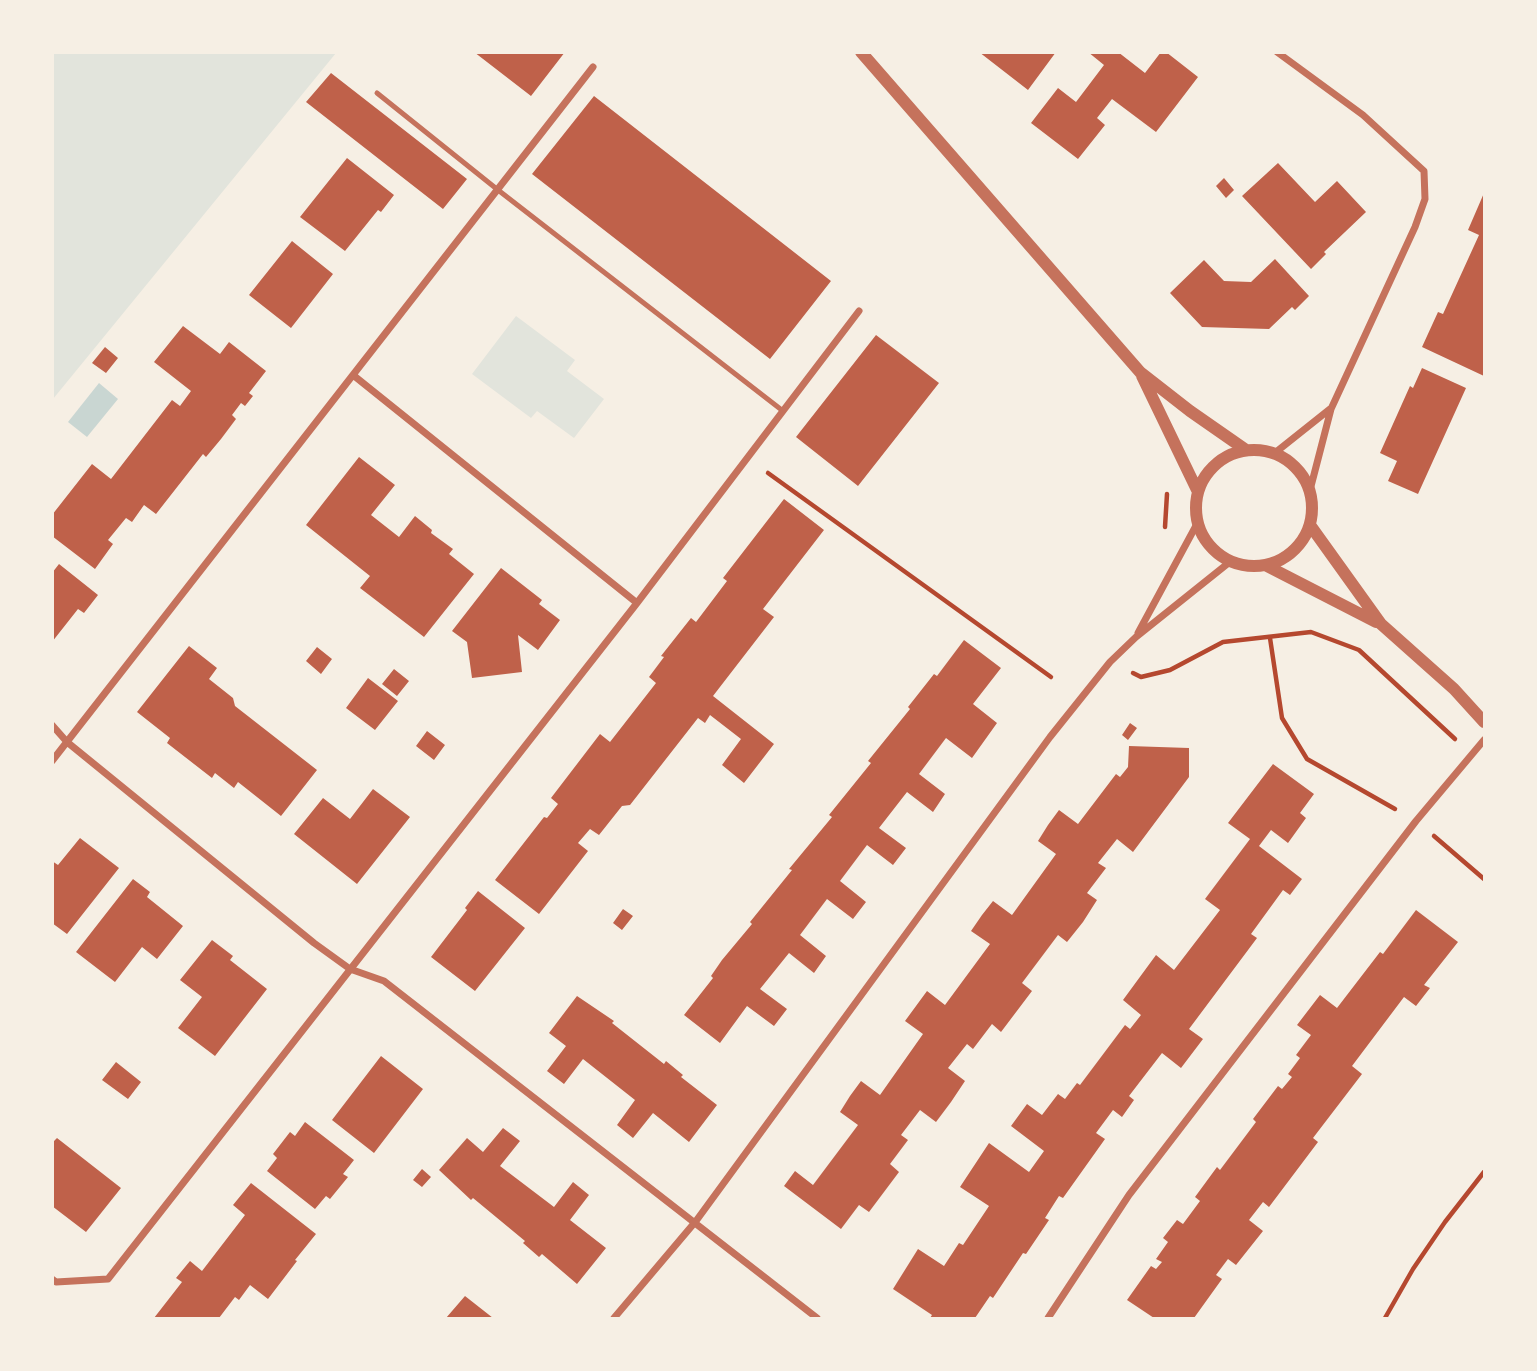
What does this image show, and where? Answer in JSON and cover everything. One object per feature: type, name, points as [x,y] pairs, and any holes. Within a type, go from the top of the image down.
[{"type":"street","points":[[861,52],[1140,372],[1246,450]]},
{"type":"street","points":[[1277,52],[1363,115],[1424,170],[1425,199],[1415,228],[1331,409],[1310,490]]},
{"type":"street","points":[[52,761],[593,67]]},
{"type":"street","points":[[52,1279],[57,1282],[108,1279],[637,603],[859,312]]},
{"type":"street","points":[[1140,372],[1198,492]]},
{"type":"street","points":[[353,375],[637,603]]},
{"type":"street","points":[[1276,452],[1331,409]]},
{"type":"street","points":[[1256,448],[1276,452],[1293,463],[1306,479],[1313,498],[1310,525],[1306,537],[1292,553],[1265,565],[1240,565],[1222,557],[1209,545],[1195,510],[1198,492],[1206,474],[1218,461],[1236,451],[1256,448]]},
{"type":"street","points":[[1136,637],[1198,522]]},
{"type":"street","points":[[1310,525],[1381,624],[1454,689],[1485,722]]},
{"type":"street","points":[[614,1318],[695,1221],[1050,737],[1110,662],[1136,637],[1231,561]]},
{"type":"street","points":[[1265,565],[1381,624]]},
{"type":"street","points":[[52,725],[67,742],[314,943],[350,969],[384,981],[817,1318]]},
{"type":"street","points":[[1048,1318],[1129,1195],[1416,821],[1485,740]]},
{"type":"lane","points":[[377,93],[783,411]]},
{"type":"path","points":[[747,458],[1051,677]]},
{"type":"path","points":[[1164,531],[1168,482]]},
{"type":"path","points":[[1110,662],[1141,677],[1170,670],[1223,642],[1311,632],[1359,650],[1472,755]]},
{"type":"path","points":[[1270,638],[1282,718],[1307,759],[1416,821],[1485,878]]},
{"type":"path","points":[[1385,1318],[1413,1269],[1445,1222],[1485,1172]]},
{"type":"shaded area","points":[[52,53],[336,53],[53,399]]},
{"type":"shaded area","points":[[516,316],[575,360],[567,371],[604,399],[574,438],[537,411],[531,418],[472,374]]},
{"type":"shaded area","points":[[99,383],[118,399],[87,437],[68,422]]},
{"type":"building","points":[[474,52],[565,52],[531,96]]},
{"type":"building","points":[[979,52],[1056,52],[1028,90]]},
{"type":"building","points":[[1088,52],[1118,52],[1145,73],[1161,52],[1166,52],[1198,77],[1156,132],[1112,99],[1097,118],[1105,125],[1078,159],[1031,123],[1058,88],[1076,102],[1104,65]]},
{"type":"building","points":[[331,73],[467,179],[443,209],[306,102]]},
{"type":"building","points":[[594,96],[831,281],[770,359],[532,174]]},
{"type":"building","points":[[347,158],[394,195],[381,212],[378,210],[345,251],[300,217]]},
{"type":"building","points":[[1278,163],[1315,202],[1337,181],[1366,212],[1324,252],[1326,254],[1311,269],[1242,196]]},
{"type":"building","points":[[1224,178],[1234,190],[1226,198],[1216,186]]},
{"type":"building","points":[[1484,193],[1484,376],[1422,347],[1438,312],[1443,314],[1479,235],[1468,230]]},
{"type":"building","points":[[292,241],[333,274],[291,328],[249,295]]},
{"type":"building","points":[[1275,259],[1309,296],[1295,310],[1292,307],[1269,329],[1202,327],[1170,293],[1204,260],[1224,281],[1251,282]]},
{"type":"building","points":[[183,326],[220,354],[229,342],[266,371],[249,393],[253,396],[245,406],[241,403],[232,415],[236,419],[206,457],[203,454],[156,514],[144,505],[132,522],[126,518],[108,540],[113,544],[95,569],[52,536],[52,515],[92,464],[111,479],[172,400],[180,406],[191,391],[154,362]]},
{"type":"building","points":[[876,335],[939,383],[858,486],[796,437]]},
{"type":"building","points":[[105,347],[118,358],[106,373],[92,363]]},
{"type":"building","points":[[1422,368],[1466,388],[1418,494],[1388,481],[1397,461],[1380,453],[1410,386],[1413,388]]},
{"type":"building","points":[[359,457],[395,485],[371,515],[399,537],[415,516],[432,530],[431,533],[453,549],[449,554],[474,574],[424,637],[360,588],[370,576],[306,525]]},
{"type":"building","points":[[784,499],[824,530],[763,609],[774,617],[713,696],[774,744],[744,783],[722,765],[741,739],[710,715],[705,723],[698,718],[630,805],[622,806],[599,835],[590,829],[578,843],[588,851],[539,914],[495,880],[544,817],[547,818],[558,804],[551,798],[600,734],[610,742],[656,683],[649,677],[664,657],[661,656],[691,618],[696,622],[727,581],[723,578]]},
{"type":"building","points":[[59,564],[98,595],[84,613],[78,609],[52,642],[52,573]]},
{"type":"building","points":[[501,568],[542,600],[539,604],[560,620],[538,650],[518,635],[522,672],[472,678],[467,642],[452,631]]},
{"type":"building","points":[[964,640],[1001,668],[973,704],[997,723],[972,758],[946,738],[919,774],[945,794],[933,812],[907,792],[879,828],[906,848],[893,865],[867,845],[840,881],[866,902],[853,919],[827,899],[800,935],[826,956],[814,973],[789,953],[760,989],[787,1009],[774,1026],[747,1006],[720,1043],[684,1015],[713,978],[711,976],[722,960],[752,924],[750,922],[792,870],[789,869],[832,817],[829,815],[871,763],[868,761],[910,709],[908,707],[934,674],[937,676]]},
{"type":"building","points":[[189,646],[217,668],[209,679],[233,698],[235,706],[317,770],[281,816],[238,782],[234,788],[215,773],[212,778],[167,743],[170,738],[137,712]]},
{"type":"building","points":[[317,647],[332,659],[321,674],[306,661]]},
{"type":"building","points":[[394,669],[409,681],[397,696],[382,684]]},
{"type":"building","points":[[368,678],[398,701],[375,730],[346,708]]},
{"type":"building","points":[[1130,723],[1137,728],[1128,740],[1122,735]]},
{"type":"building","points":[[427,731],[445,745],[434,760],[416,746]]},
{"type":"building","points":[[1129,746],[1189,748],[1189,777],[1133,852],[1117,839],[1098,863],[1106,868],[1087,893],[1097,900],[1083,922],[1067,942],[1058,935],[1022,983],[1032,991],[1001,1032],[992,1024],[973,1049],[967,1044],[948,1068],[965,1081],[936,1122],[920,1110],[901,1135],[908,1140],[890,1164],[899,1172],[869,1212],[859,1205],[841,1229],[784,1186],[795,1171],[813,1185],[858,1125],[840,1112],[850,1096],[861,1081],[880,1095],[923,1034],[905,1021],[927,991],[945,1005],[990,944],[971,931],[982,915],[993,901],[1012,915],[1056,854],[1038,841],[1048,825],[1059,810],[1078,824],[1116,774],[1120,777],[1128,767]]},
{"type":"building","points":[[1273,764],[1314,794],[1300,813],[1306,818],[1288,843],[1271,830],[1259,846],[1302,879],[1290,895],[1283,890],[1251,934],[1257,938],[1189,1029],[1203,1039],[1181,1068],[1162,1053],[1129,1096],[1134,1100],[1122,1117],[1113,1110],[1096,1133],[1105,1139],[1063,1198],[1059,1196],[1045,1218],[1049,1220],[1026,1254],[1023,1253],[993,1298],[990,1296],[975,1318],[930,1318],[932,1315],[893,1289],[918,1249],[944,1266],[959,1243],[963,1245],[989,1206],[960,1187],[989,1143],[1029,1172],[1044,1151],[1011,1126],[1027,1104],[1042,1115],[1058,1094],[1065,1099],[1077,1083],[1080,1085],[1125,1025],[1130,1029],[1141,1015],[1123,1000],[1156,955],[1174,970],[1220,910],[1205,899],[1250,839],[1228,823]]},
{"type":"building","points":[[373,789],[410,817],[357,884],[294,834],[323,798],[350,819]]},
{"type":"building","points":[[80,838],[119,868],[67,934],[52,923],[52,861],[58,865]]},
{"type":"building","points":[[133,879],[150,892],[147,897],[183,926],[157,959],[142,947],[115,982],[76,952]]},
{"type":"building","points":[[478,891],[525,928],[475,991],[431,957]]},
{"type":"building","points":[[623,909],[633,916],[622,930],[613,923]]},
{"type":"building","points":[[1416,910],[1458,942],[1424,985],[1430,988],[1416,1006],[1404,997],[1352,1066],[1362,1074],[1313,1138],[1318,1142],[1269,1207],[1263,1202],[1249,1220],[1263,1231],[1236,1265],[1228,1259],[1216,1275],[1222,1279],[1194,1318],[1154,1318],[1127,1300],[1151,1266],[1156,1269],[1162,1262],[1156,1259],[1168,1242],[1163,1238],[1177,1220],[1183,1224],[1200,1201],[1195,1197],[1217,1167],[1220,1170],[1256,1122],[1253,1119],[1278,1086],[1282,1089],[1292,1077],[1288,1074],[1300,1058],[1296,1055],[1311,1035],[1297,1025],[1320,995],[1337,1008]]},
{"type":"building","points":[[212,940],[233,956],[230,960],[267,989],[215,1056],[178,1028],[202,997],[180,980]]},
{"type":"building","points":[[577,996],[614,1021],[612,1023],[664,1064],[666,1061],[683,1075],[681,1077],[717,1105],[689,1142],[653,1113],[633,1138],[617,1125],[635,1100],[583,1059],[564,1084],[547,1071],[566,1046],[549,1033]]},
{"type":"building","points":[[381,1056],[423,1089],[374,1153],[332,1120]]},
{"type":"building","points":[[116,1062],[141,1082],[128,1099],[102,1080]]},
{"type":"building","points":[[305,1122],[354,1160],[343,1174],[348,1177],[330,1199],[326,1196],[315,1209],[267,1171],[277,1158],[273,1154],[290,1132],[295,1136]]},
{"type":"building","points":[[503,1128],[520,1141],[500,1166],[554,1207],[573,1182],[589,1195],[570,1220],[606,1248],[577,1284],[542,1254],[539,1257],[523,1243],[525,1241],[473,1198],[471,1200],[439,1170],[467,1138],[483,1152]]},
{"type":"building","points":[[57,1138],[121,1188],[86,1232],[52,1206],[52,1143]]},
{"type":"building","points":[[422,1169],[431,1177],[422,1187],[413,1180]]},
{"type":"building","points":[[251,1183],[316,1234],[295,1260],[297,1261],[268,1299],[250,1285],[239,1300],[235,1297],[219,1318],[154,1318],[182,1282],[176,1278],[190,1261],[202,1271],[245,1215],[233,1205]]},
{"type":"building","points":[[465,1296],[493,1318],[446,1318]]}]
